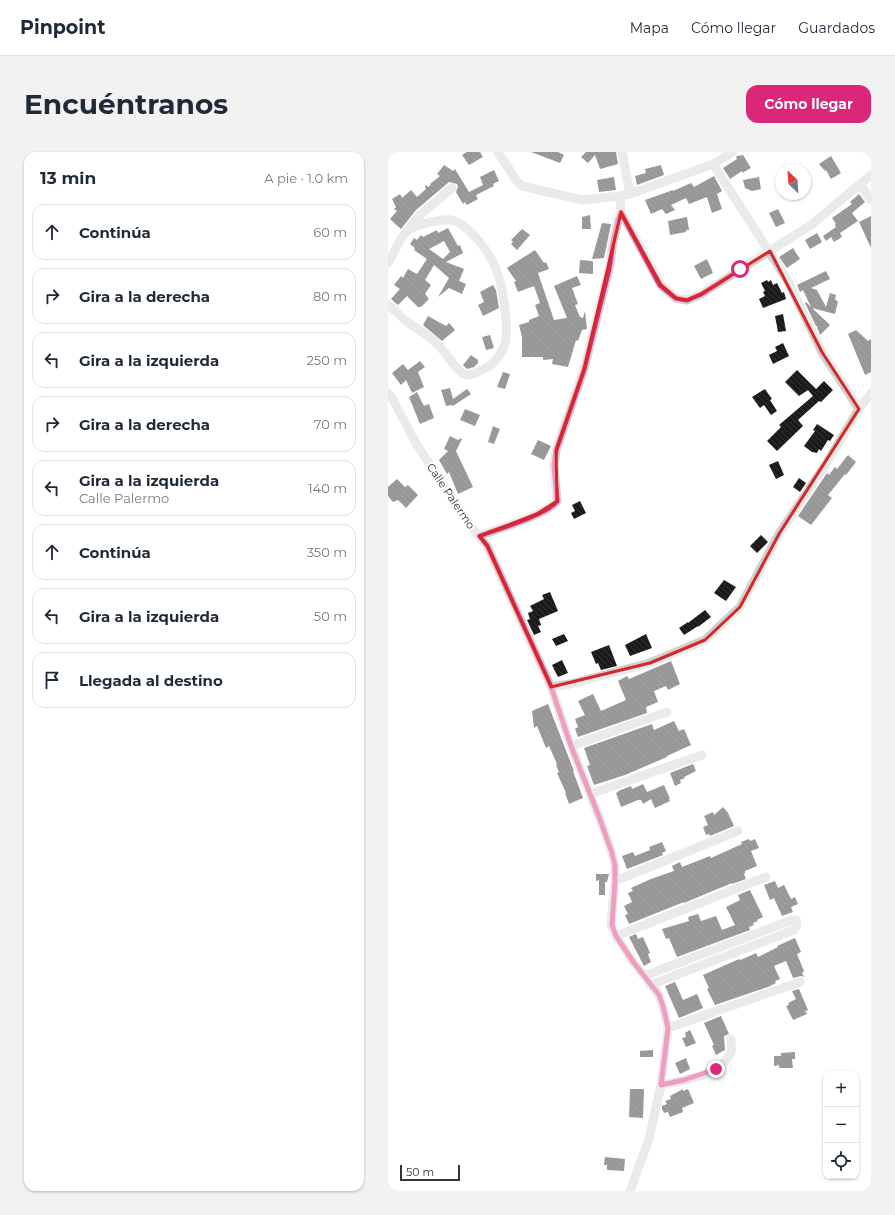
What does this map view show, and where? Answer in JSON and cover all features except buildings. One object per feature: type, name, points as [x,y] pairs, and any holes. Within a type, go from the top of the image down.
[{"type":"street","points":[[498,152],[516,180],[522,186],[582,200],[630,194],[713,164],[732,152]]},
{"type":"street","points":[[622,152],[630,194]]},
{"type":"street","points":[[713,164],[788,281],[822,352],[859,409]]},
{"type":"street","points":[[621,212],[660,285],[676,298],[687,300],[701,294],[811,226],[871,175]]},
{"type":"street","points":[[860,184],[871,200]]},
{"type":"street","points":[[388,263],[407,231],[420,215],[452,188]]},
{"type":"street","points":[[479,536],[537,514],[552,507],[557,501],[554,466],[556,450],[584,369],[609,269],[614,235],[621,212],[620,196]]},
{"type":"street","points":[[388,306],[407,322],[429,336],[439,345],[458,370],[465,375],[470,375],[487,368],[502,352],[505,343],[504,301],[496,269],[485,249],[472,232],[458,222],[451,220],[440,220],[428,223],[407,231]]},
{"type":"street","name":"Calle Palermo","points":[[388,393],[417,445],[469,524],[487,546],[551,687],[571,746],[612,853],[615,866],[612,925],[616,936]]},
{"type":"street","points":[[551,687],[570,684],[650,663],[705,640],[740,607],[779,534],[826,464],[859,409],[871,393]]},
{"type":"street","points":[[571,746],[667,712]]},
{"type":"street","points":[[590,794],[702,755]]},
{"type":"street","points":[[615,881],[738,832]]},
{"type":"street","points":[[630,1191],[649,1139],[661,1085],[668,1028],[659,995],[616,936],[766,877]]},
{"type":"street","points":[[644,976],[754,934],[792,920],[796,920],[798,926],[794,930],[650,984]]},
{"type":"street","points":[[754,934],[758,943]]},
{"type":"street","points":[[729,944],[733,953]]},
{"type":"street","points":[[698,956],[702,965]]},
{"type":"street","points":[[668,1028],[800,982]]},
{"type":"street","points":[[661,1085],[684,1080],[716,1069],[722,1064],[731,1051],[731,1039]]},
{"type":"highlighted area","points":[[621,212],[661,285],[676,298],[687,300],[701,294],[770,251],[822,352],[859,409],[779,534],[740,607],[705,640],[650,663],[551,687],[487,546],[479,536],[537,514],[557,501],[556,450],[584,369]]},
{"type":"route","points":[[716,1069],[705,1074],[661,1085],[668,1028],[663,1006],[659,995],[634,963],[616,936],[612,925],[611,915],[615,881],[615,866],[612,853],[571,746],[551,687],[487,546],[479,536],[537,514],[552,507],[557,501],[554,466],[556,450],[584,369],[609,269],[613,242],[621,212],[660,285],[676,298],[687,300],[701,294],[740,269]]}]
